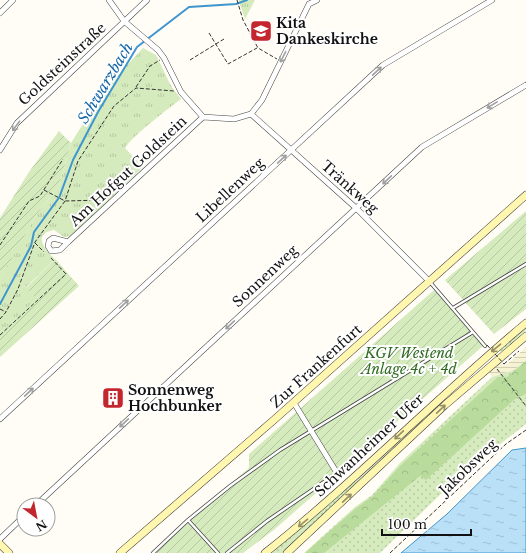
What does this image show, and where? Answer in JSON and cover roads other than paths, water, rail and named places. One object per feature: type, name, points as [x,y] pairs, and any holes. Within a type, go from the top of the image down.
[{"type":"main road","name":"Zur Frankenfurt","points":[[120,553],[294,403],[526,195]]},
{"type":"main road","name":"Schwanheimer Ufer","points":[[265,553],[337,494],[437,400],[526,324]]},
{"type":"main road","name":"Schwanheimer Ufer","points":[[287,553],[445,405],[526,336]]},
{"type":"main road","points":[[0,544],[9,553]]},
{"type":"street","points":[[0,12],[13,0]]},
{"type":"street","points":[[109,0],[124,21],[149,42],[164,58],[181,92],[203,117],[234,119],[251,114],[262,100],[309,4],[316,0]]},
{"type":"street","name":"Goldsteinstraße","points":[[0,150],[17,123],[147,0]]},
{"type":"street","name":"Libellenweg","points":[[0,419],[383,65],[492,0]]},
{"type":"street","name":"Sonnenweg","points":[[45,497],[422,147],[526,85]]},
{"type":"street","name":"Tränkweg","points":[[251,114],[356,208],[429,281]]},
{"type":"street","name":"Am Hofgut Goldstein","points":[[68,242],[203,117]]},
{"type":"street","points":[[294,403],[338,473]]},
{"type":"street","points":[[0,539],[16,524]]},
{"type":"lane","points":[[453,308],[526,264]]},
{"type":"lane","points":[[429,281],[486,345]]},
{"type":"lane","points":[[153,553],[188,520],[230,486],[311,430],[473,332]]},
{"type":"lane","points":[[227,553],[273,516],[338,473]]},
{"type":"lane","points":[[188,520],[218,553]]},
{"type":"water","points":[[526,448],[526,553],[401,553],[447,514],[512,450]]},
{"type":"waterway","name":"Schwarzbach","points":[[59,198],[73,160],[98,112],[137,47],[189,7],[236,4],[247,0]]},
{"type":"waterway","name":"Schwarzbach","points":[[0,304],[31,246],[34,232],[58,199]]},
{"type":"place","name":"Kita Dankeskirche","points":[[261,31]]},
{"type":"place","name":"Sonnenweg Hochbunker","points":[[113,398]]},
{"type":"park label","name":"KGV Westend Anlage 4c + 4d","points":[[409,362]]}]
